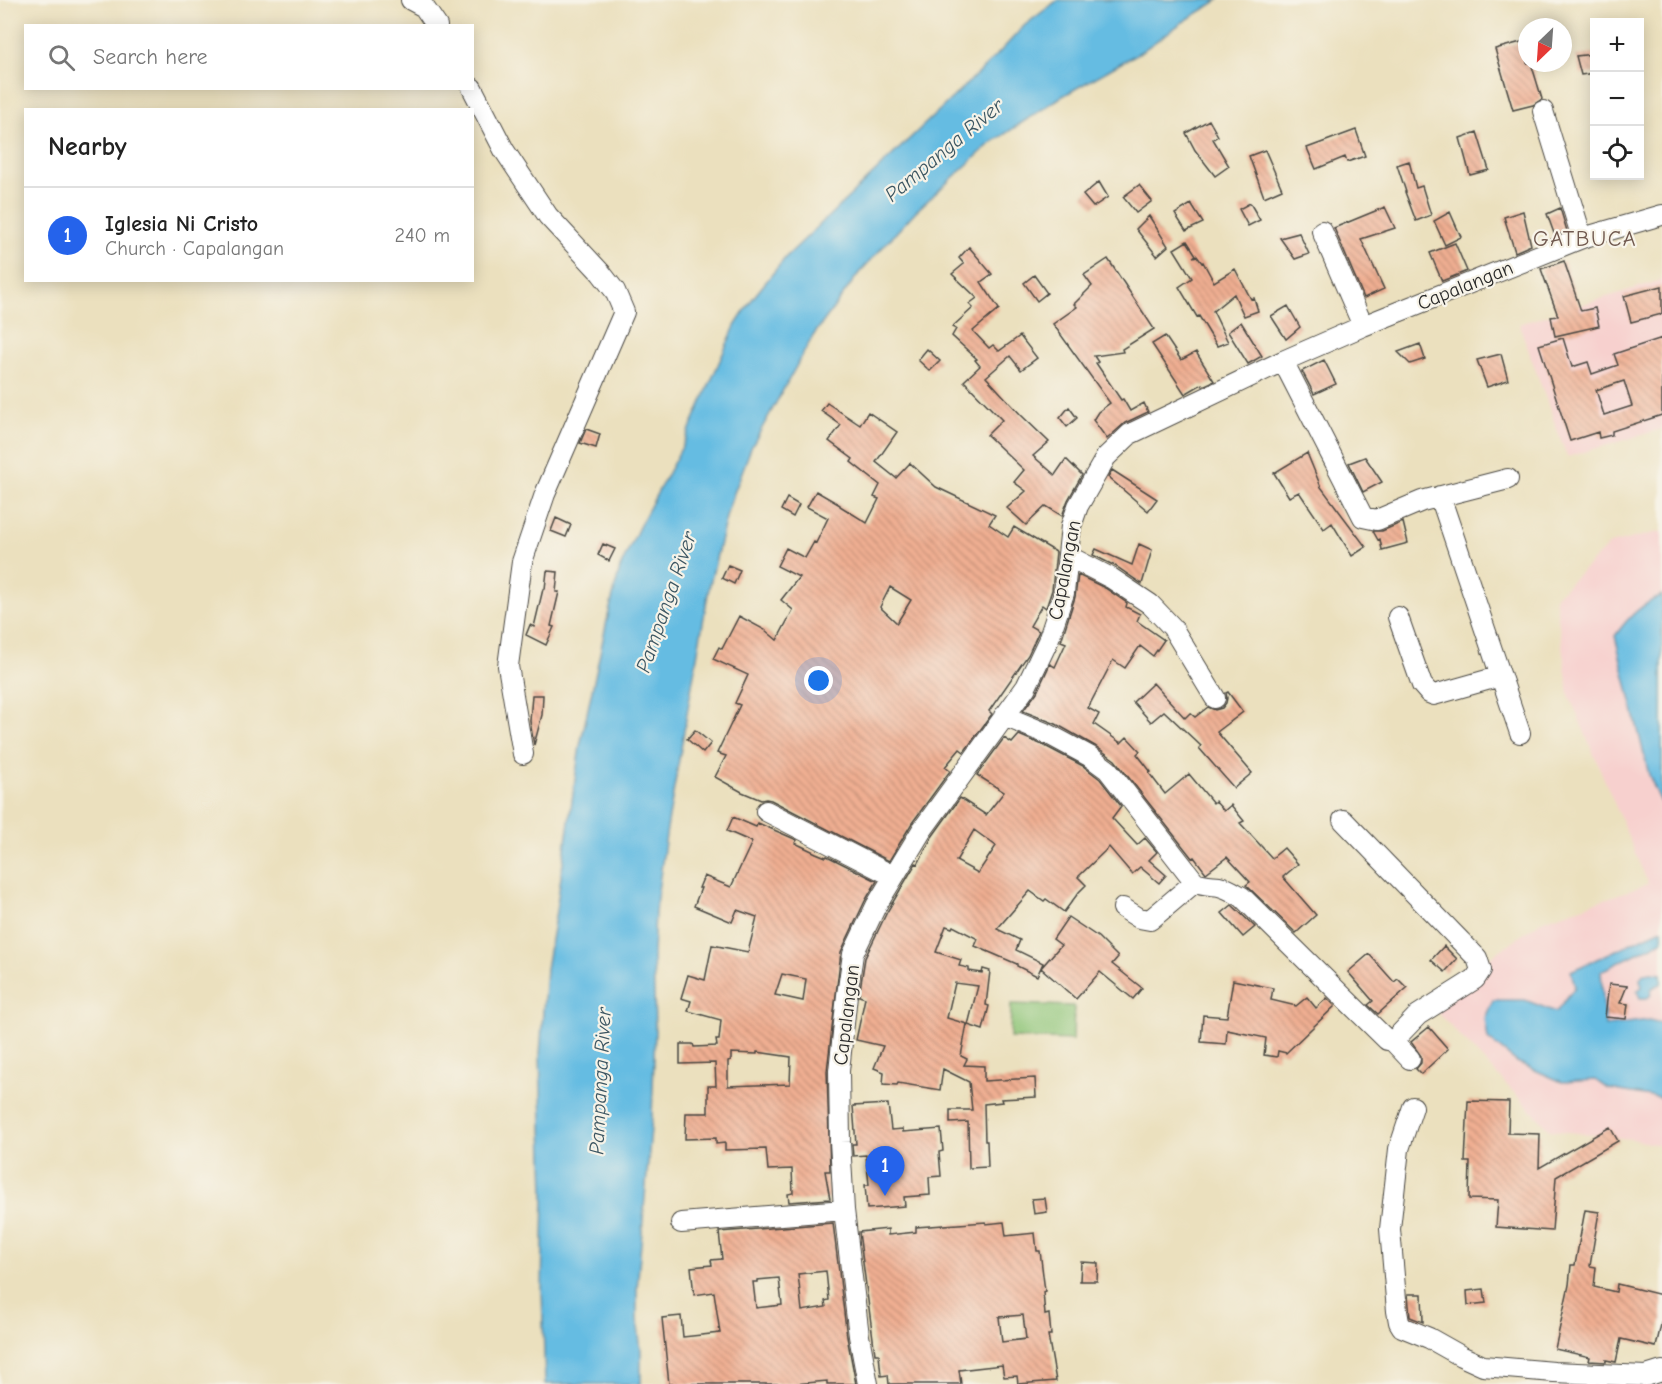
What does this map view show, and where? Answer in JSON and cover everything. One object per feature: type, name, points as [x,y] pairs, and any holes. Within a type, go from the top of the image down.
[{"type":"street","points":[[411,0],[423,7],[436,24]]},
{"type":"street","points":[[473,90],[516,169],[548,216],[615,291],[624,312],[545,494],[522,562],[508,666],[524,754]]},
{"type":"street","points":[[1544,111],[1582,238]]},
{"type":"street","name":"Capalangan","points":[[868,1384],[859,1336],[844,1210],[840,1142],[839,1071],[853,954],[876,906],[922,830],[1026,687],[1048,641],[1064,593],[1071,526],[1078,506],[1106,458],[1130,434],[1282,361],[1582,238],[1662,215]]},
{"type":"street","points":[[1322,231],[1364,326]]},
{"type":"street","points":[[1282,361],[1363,517],[1377,520],[1422,501],[1508,478]]},
{"type":"street","points":[[1440,496],[1520,733]]},
{"type":"street","points":[[1068,556],[1111,578],[1150,604],[1172,627],[1215,698]]},
{"type":"street","points":[[1398,617],[1422,685],[1429,693],[1434,695],[1501,676]]},
{"type":"street","points":[[1004,716],[1074,747],[1108,770],[1195,882],[1220,886],[1242,897],[1387,1040],[1392,1040],[1418,1015],[1475,979],[1481,970],[1478,958],[1343,820]]},
{"type":"street","points":[[766,811],[893,876]]},
{"type":"street","points":[[1123,908],[1139,918],[1150,920],[1195,882]]},
{"type":"street","points":[[1392,1040],[1410,1059]]},
{"type":"street","points":[[1413,1107],[1399,1149],[1389,1228],[1397,1311],[1402,1327],[1429,1338],[1483,1366],[1646,1376],[1662,1371]]},
{"type":"street","points":[[681,1223],[844,1210]]},
{"type":"shaded area","points":[[1662,280],[1662,429],[1567,457],[1519,324]]},
{"type":"shaded area","points":[[1662,531],[1662,1146],[1631,1139],[1550,1130],[1434,1009],[1473,970],[1541,921],[1648,884],[1569,695],[1555,597],[1610,544]]},
{"type":"green space","points":[[1011,1004],[1074,1006],[1073,1040],[1010,1038]]},
{"type":"water","name":"Pampanga River","points":[[1058,0],[1219,0],[1142,51],[1061,97],[991,143],[915,212],[859,273],[813,336],[751,448],[728,509],[709,588],[667,828],[655,912],[652,1117],[637,1289],[641,1384],[545,1384],[542,1290],[544,1193],[540,1055],[546,969],[580,746],[620,568],[683,445],[735,326],[753,298],[786,257],[996,56],[1025,25]]},
{"type":"water","points":[[1662,595],[1662,805],[1649,775],[1615,636],[1636,612]]},
{"type":"water","points":[[1662,929],[1662,941],[1601,971],[1605,1026],[1649,1020],[1662,1023],[1662,1098],[1609,1089],[1596,1080],[1562,1082],[1517,1062],[1488,1039],[1485,1018],[1493,1000],[1525,1000],[1556,1012],[1575,987],[1571,971]]},
{"type":"water","points":[[1643,974],[1661,974],[1661,984],[1652,988],[1647,998],[1640,998],[1637,991],[1642,987],[1640,979]]},
{"type":"building","points":[[1518,43],[1518,72],[1534,72],[1542,99],[1533,105],[1513,110],[1495,49]]},
{"type":"building","points":[[1590,54],[1590,74],[1581,75],[1576,56]]},
{"type":"building","points":[[1209,120],[1218,136],[1213,139],[1229,166],[1215,176],[1195,150],[1186,133]]},
{"type":"building","points":[[1356,130],[1365,156],[1347,162],[1345,157],[1316,169],[1307,148]]},
{"type":"building","points":[[1477,132],[1489,170],[1470,175],[1460,138]]},
{"type":"building","points":[[1265,150],[1282,189],[1264,197],[1249,156]]},
{"type":"building","points":[[1409,161],[1416,188],[1422,186],[1431,215],[1416,221],[1397,165]]},
{"type":"building","points":[[1099,182],[1108,197],[1093,207],[1083,195]]},
{"type":"building","points":[[1139,185],[1152,201],[1136,213],[1123,197]]},
{"type":"building","points":[[1250,203],[1260,220],[1248,226],[1239,209]]},
{"type":"building","points":[[1191,204],[1203,223],[1186,231],[1175,214]]},
{"type":"building","points":[[1385,207],[1395,228],[1361,239],[1384,289],[1364,298],[1334,228]]},
{"type":"building","points":[[1560,208],[1567,231],[1555,236],[1547,214]]},
{"type":"building","points":[[1523,211],[1531,245],[1515,252],[1504,217]]},
{"type":"building","points":[[1450,212],[1461,237],[1445,245],[1434,221]]},
{"type":"building","points":[[1149,216],[1168,246],[1157,256],[1136,229]]},
{"type":"building","points":[[1299,233],[1309,254],[1295,259],[1280,238]]},
{"type":"building","points":[[1187,241],[1196,255],[1193,257],[1197,256],[1203,262],[1214,282],[1235,269],[1251,299],[1254,298],[1258,311],[1244,316],[1234,294],[1213,311],[1228,342],[1217,346],[1179,287],[1192,278],[1174,249]]},
{"type":"building","points":[[1455,243],[1467,271],[1442,281],[1430,253]]},
{"type":"building","points":[[969,247],[992,274],[981,282],[999,309],[973,331],[989,348],[993,345],[999,351],[1020,336],[1037,358],[1021,370],[1010,356],[986,377],[1049,442],[1033,456],[1055,475],[1066,459],[1082,475],[1062,516],[1046,506],[1026,525],[1007,508],[1026,491],[1014,482],[1024,470],[987,435],[1002,420],[964,381],[980,366],[975,360],[977,359],[952,336],[956,329],[952,327],[973,308],[969,304],[977,298],[952,274],[964,264],[959,258]]},
{"type":"building","points":[[1108,259],[1154,329],[1122,349],[1123,352],[1094,356],[1098,362],[1096,363],[1130,411],[1144,403],[1148,412],[1125,423],[1107,439],[1093,420],[1098,412],[1110,403],[1053,324],[1077,307],[1074,304],[1092,286],[1084,275]]},
{"type":"building","points":[[1564,261],[1581,311],[1595,308],[1599,326],[1555,336],[1551,317],[1558,316],[1541,269]]},
{"type":"building","points":[[1034,275],[1047,293],[1037,301],[1024,283]]},
{"type":"building","points":[[1662,286],[1662,314],[1631,322],[1624,296]]},
{"type":"building","points":[[1288,306],[1300,327],[1286,339],[1271,316]]},
{"type":"building","points":[[1241,322],[1262,356],[1248,364],[1228,332]]},
{"type":"building","points":[[1165,336],[1181,360],[1196,352],[1214,381],[1203,386],[1202,384],[1185,394],[1152,344]]},
{"type":"building","points":[[1563,338],[1572,367],[1588,362],[1592,374],[1618,365],[1614,354],[1662,338],[1662,415],[1612,431],[1612,435],[1599,438],[1598,432],[1570,441],[1539,345]],"holes":[[[1624,381],[1632,406],[1604,415],[1596,390]]]},
{"type":"building","points":[[1420,344],[1425,359],[1410,364],[1398,352]]},
{"type":"building","points":[[927,349],[940,361],[930,371],[918,360]]},
{"type":"building","points":[[1501,354],[1508,380],[1487,387],[1477,360]]},
{"type":"building","points":[[1324,360],[1336,384],[1314,394],[1302,371]]},
{"type":"building","points":[[827,403],[860,425],[868,412],[897,432],[876,462],[896,478],[910,463],[936,487],[995,515],[989,524],[1008,537],[1014,527],[1056,552],[1052,590],[1046,608],[1042,605],[1030,626],[1039,631],[1028,655],[989,711],[992,714],[964,752],[960,749],[945,767],[950,771],[912,823],[889,861],[771,800],[761,800],[715,777],[726,756],[717,753],[740,705],[735,703],[748,675],[713,659],[719,647],[722,649],[739,616],[765,630],[777,640],[793,610],[781,600],[799,577],[777,566],[786,548],[805,558],[814,542],[816,543],[828,518],[807,507],[816,491],[867,523],[879,499],[874,497],[880,485],[851,462],[853,459],[829,441],[841,425],[821,411]],"holes":[[[890,587],[911,600],[897,623],[880,607]]]},
{"type":"building","points":[[1069,407],[1077,418],[1067,427],[1060,418]]},
{"type":"building","points":[[586,429],[600,434],[596,448],[580,443]]},
{"type":"building","points":[[1307,453],[1321,487],[1366,547],[1352,556],[1332,523],[1324,529],[1299,492],[1289,497],[1274,473]]},
{"type":"building","points":[[1365,457],[1382,482],[1363,492],[1349,463]]},
{"type":"building","points":[[1112,470],[1157,499],[1148,511],[1108,477]]},
{"type":"building","points":[[787,498],[799,505],[793,517],[781,510]]},
{"type":"building","points":[[556,518],[571,525],[566,537],[551,531]]},
{"type":"building","points":[[1403,522],[1408,543],[1382,550],[1380,539],[1378,540],[1373,531],[1382,531]]},
{"type":"building","points":[[603,544],[615,549],[609,561],[598,555]]},
{"type":"building","points":[[1139,544],[1152,550],[1142,584],[1117,567],[1093,555],[1096,549],[1132,565]]},
{"type":"building","points":[[728,565],[740,570],[734,584],[722,578]]},
{"type":"building","points":[[547,571],[558,572],[556,592],[559,592],[551,626],[554,627],[546,645],[526,635],[530,625],[534,627],[543,589],[545,589]]},
{"type":"building","points":[[1078,575],[1105,588],[1127,603],[1126,607],[1140,614],[1137,621],[1164,640],[1153,656],[1140,646],[1125,668],[1113,660],[1088,708],[1099,714],[1094,724],[1121,743],[1127,737],[1140,751],[1137,754],[1165,794],[1189,774],[1213,803],[1215,801],[1224,811],[1231,805],[1244,821],[1240,823],[1272,858],[1284,848],[1298,864],[1283,877],[1316,915],[1296,933],[1246,885],[1250,882],[1227,857],[1206,873],[1115,760],[1056,724],[1023,711],[1037,692],[1050,664],[1055,667],[1066,643],[1061,641],[1075,597]]},
{"type":"building","points":[[1153,683],[1185,718],[1190,713],[1195,717],[1208,707],[1215,710],[1222,708],[1226,703],[1228,692],[1243,712],[1217,732],[1252,773],[1234,788],[1199,748],[1201,746],[1164,711],[1151,722],[1133,702]]},
{"type":"building","points":[[532,695],[543,695],[542,715],[534,745],[530,721]]},
{"type":"building","points":[[695,730],[711,743],[703,753],[687,739]]},
{"type":"building","points":[[1019,735],[1083,766],[1100,779],[1121,806],[1112,818],[1137,845],[1145,838],[1157,852],[1149,860],[1166,875],[1159,883],[1140,867],[1132,874],[1109,847],[1078,877],[1086,885],[1064,912],[1030,891],[997,929],[1020,940],[1016,950],[1043,963],[1037,976],[1017,964],[975,946],[978,939],[953,926],[952,928],[946,926],[936,952],[961,960],[959,966],[969,968],[969,971],[982,973],[983,969],[990,971],[986,1005],[989,1006],[983,1030],[968,1025],[978,986],[955,983],[947,1018],[967,1024],[961,1056],[967,1059],[964,1065],[984,1066],[984,1081],[1035,1078],[1036,1097],[1001,1099],[1002,1102],[984,1104],[988,1167],[969,1168],[968,1122],[950,1123],[950,1110],[972,1110],[969,1082],[943,1069],[940,1090],[898,1083],[897,1085],[883,1084],[884,1072],[874,1068],[883,1046],[856,1040],[865,998],[859,996],[865,958],[887,912],[916,863],[918,864],[932,837],[960,798],[986,815],[1004,792],[977,775],[1004,738],[1012,743]],"holes":[[[974,830],[996,846],[978,873],[956,861]]]},
{"type":"building","points":[[733,817],[756,827],[758,823],[797,840],[795,843],[877,881],[841,952],[827,1071],[830,1171],[825,1171],[830,1199],[789,1202],[788,1194],[793,1193],[792,1169],[768,1170],[766,1149],[725,1150],[725,1143],[716,1144],[716,1138],[685,1139],[686,1113],[708,1113],[708,1086],[716,1086],[715,1063],[680,1064],[680,1044],[693,1044],[694,1047],[717,1046],[716,1040],[719,1040],[721,1020],[688,1011],[691,1001],[681,998],[688,975],[705,980],[712,945],[748,952],[757,917],[737,910],[732,922],[694,906],[704,876],[731,887],[752,842],[727,831]],"holes":[[[782,974],[806,979],[803,1001],[775,995]],[[757,1052],[791,1057],[790,1084],[728,1086],[728,1061],[731,1060],[731,1053],[757,1054]]]},
{"type":"building","points":[[1232,905],[1255,927],[1243,937],[1222,913]]},
{"type":"building","points":[[1068,917],[1098,937],[1118,957],[1112,964],[1142,988],[1133,999],[1100,972],[1076,999],[1041,968],[1061,945],[1053,939]]},
{"type":"building","points":[[1444,946],[1457,959],[1445,972],[1431,960]]},
{"type":"building","points":[[1369,954],[1394,982],[1398,979],[1407,988],[1378,1014],[1368,1005],[1373,1001],[1348,972]]},
{"type":"building","points":[[1233,980],[1273,988],[1271,1000],[1296,1006],[1307,997],[1316,1008],[1327,998],[1335,1006],[1286,1053],[1278,1051],[1277,1057],[1264,1055],[1266,1038],[1227,1030],[1226,1044],[1201,1042],[1203,1015],[1227,1017]]},
{"type":"building","points":[[1609,984],[1627,986],[1620,1003],[1628,1004],[1626,1019],[1605,1017]]},
{"type":"building","points":[[1429,1027],[1448,1049],[1421,1074],[1416,1069],[1421,1063],[1421,1056],[1411,1042]]},
{"type":"building","points":[[1468,1101],[1509,1102],[1508,1133],[1540,1134],[1539,1168],[1610,1127],[1618,1141],[1556,1177],[1552,1231],[1496,1227],[1498,1200],[1469,1199],[1470,1162],[1465,1162]]},
{"type":"building","points":[[888,1104],[891,1130],[903,1129],[903,1132],[941,1129],[943,1151],[939,1152],[941,1176],[929,1177],[930,1195],[904,1197],[905,1206],[867,1209],[865,1185],[869,1185],[866,1155],[853,1156],[852,1144],[856,1144],[853,1106]]},
{"type":"building","points":[[1045,1198],[1047,1212],[1034,1214],[1032,1199]]},
{"type":"building","points":[[1585,1210],[1599,1212],[1590,1266],[1596,1267],[1594,1287],[1616,1292],[1617,1284],[1662,1295],[1662,1320],[1656,1347],[1621,1339],[1616,1362],[1589,1361],[1590,1357],[1555,1349],[1571,1265],[1575,1265]]},
{"type":"building","points":[[1004,1222],[1006,1236],[1035,1233],[1037,1251],[1040,1251],[1045,1291],[1043,1292],[1045,1315],[1049,1314],[1051,1335],[1048,1335],[1056,1381],[1018,1384],[1017,1376],[1004,1377],[1002,1365],[959,1370],[961,1384],[889,1384],[888,1375],[881,1376],[879,1354],[875,1354],[859,1232],[888,1229],[888,1235],[916,1232],[916,1227]],"holes":[[[1023,1315],[1026,1339],[1002,1342],[999,1317]]]},
{"type":"building","points":[[833,1223],[847,1337],[856,1384],[827,1384],[827,1381],[795,1384],[669,1384],[662,1318],[681,1316],[683,1337],[720,1333],[714,1292],[694,1295],[691,1267],[712,1265],[711,1260],[722,1259],[719,1232]],"holes":[[[826,1271],[829,1300],[825,1301],[826,1307],[802,1311],[798,1274]],[[779,1278],[782,1305],[756,1308],[753,1282]]]},
{"type":"building","points":[[1081,1262],[1098,1263],[1097,1281],[1080,1281]]},
{"type":"building","points":[[1484,1289],[1486,1303],[1468,1305],[1467,1291]]},
{"type":"building","points":[[1408,1294],[1422,1294],[1423,1322],[1410,1317]]},
{"type":"place","name":"Iglesia Ni Cristo","points":[[885,1196]]},
{"type":"district","name":"GATBUCA","points":[[1585,238]]}]
